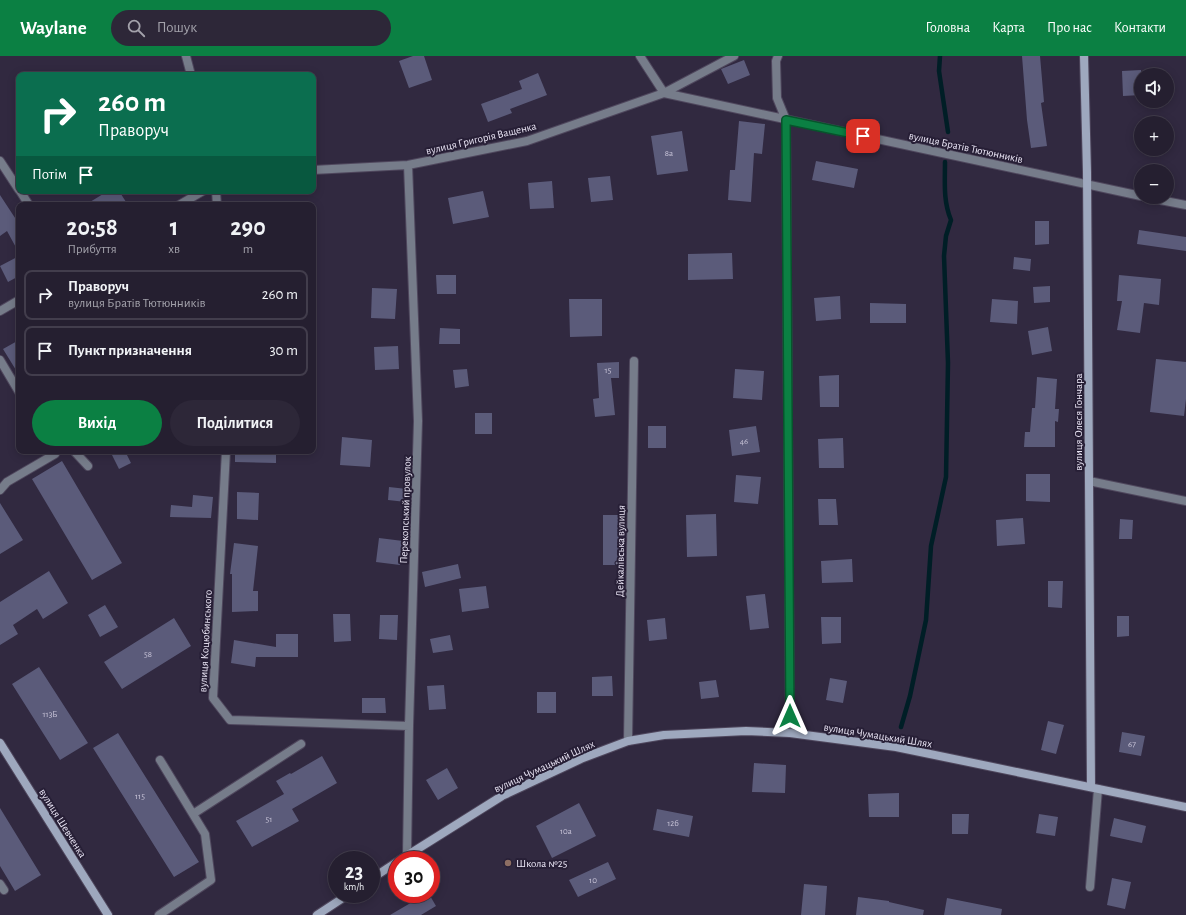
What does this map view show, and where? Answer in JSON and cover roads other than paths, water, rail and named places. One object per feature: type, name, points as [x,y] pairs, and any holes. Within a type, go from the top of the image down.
[{"type":"main road","name":"вулиця Олеся Гончара","points":[[1084,56],[1087,185],[1089,481],[1094,788]]},
{"type":"main road","name":"вулиця Чумацький Шлях","points":[[413,851],[502,796],[583,758],[628,741],[672,734],[746,731],[790,733],[896,747],[1186,807]]},
{"type":"main road","name":"вулиця Шевченка","points":[[0,743],[108,915]]},
{"type":"main road","points":[[317,915],[335,903]]},
{"type":"street","points":[[186,56],[190,72]]},
{"type":"street","points":[[640,56],[664,93]]},
{"type":"street","name":"вулиця Григорія Ващенка","points":[[316,170],[408,165],[527,141],[664,93],[734,56]]},
{"type":"street","points":[[778,56],[776,61],[777,98],[786,120],[790,733]]},
{"type":"street","name":"вулиця Братів Тютюнників","points":[[664,93],[1134,195]]},
{"type":"street","points":[[0,162],[16,186]]},
{"type":"street","name":"Перекопський провулок","points":[[407,851],[418,421],[408,165]]},
{"type":"street","points":[[184,202],[198,194]]},
{"type":"street","points":[[1174,203],[1186,205]]},
{"type":"street","points":[[0,311],[16,302]]},
{"type":"street","points":[[0,360],[16,387]]},
{"type":"street","name":"Дейкалівська вулиця","points":[[628,741],[634,361]]},
{"type":"street","points":[[0,490],[7,482],[53,454]]},
{"type":"street","points":[[77,454],[88,466]]},
{"type":"street","name":"вулиця Коцюбинського","points":[[226,454],[213,698],[230,720],[410,726]]},
{"type":"street","points":[[1089,481],[1186,501]]},
{"type":"street","points":[[193,814],[301,744]]},
{"type":"street","points":[[160,760],[205,834],[211,880],[160,915]]},
{"type":"street","points":[[1090,887],[1094,788]]},
{"type":"waterway","points":[[940,56],[939,71],[948,132]]},
{"type":"waterway","points":[[901,727],[910,696],[926,620],[931,546],[946,477],[948,363],[944,256],[946,236],[951,220],[948,213],[946,199],[945,162]]},
{"type":"place","name":"Школа №25","points":[[508,863]]}]
